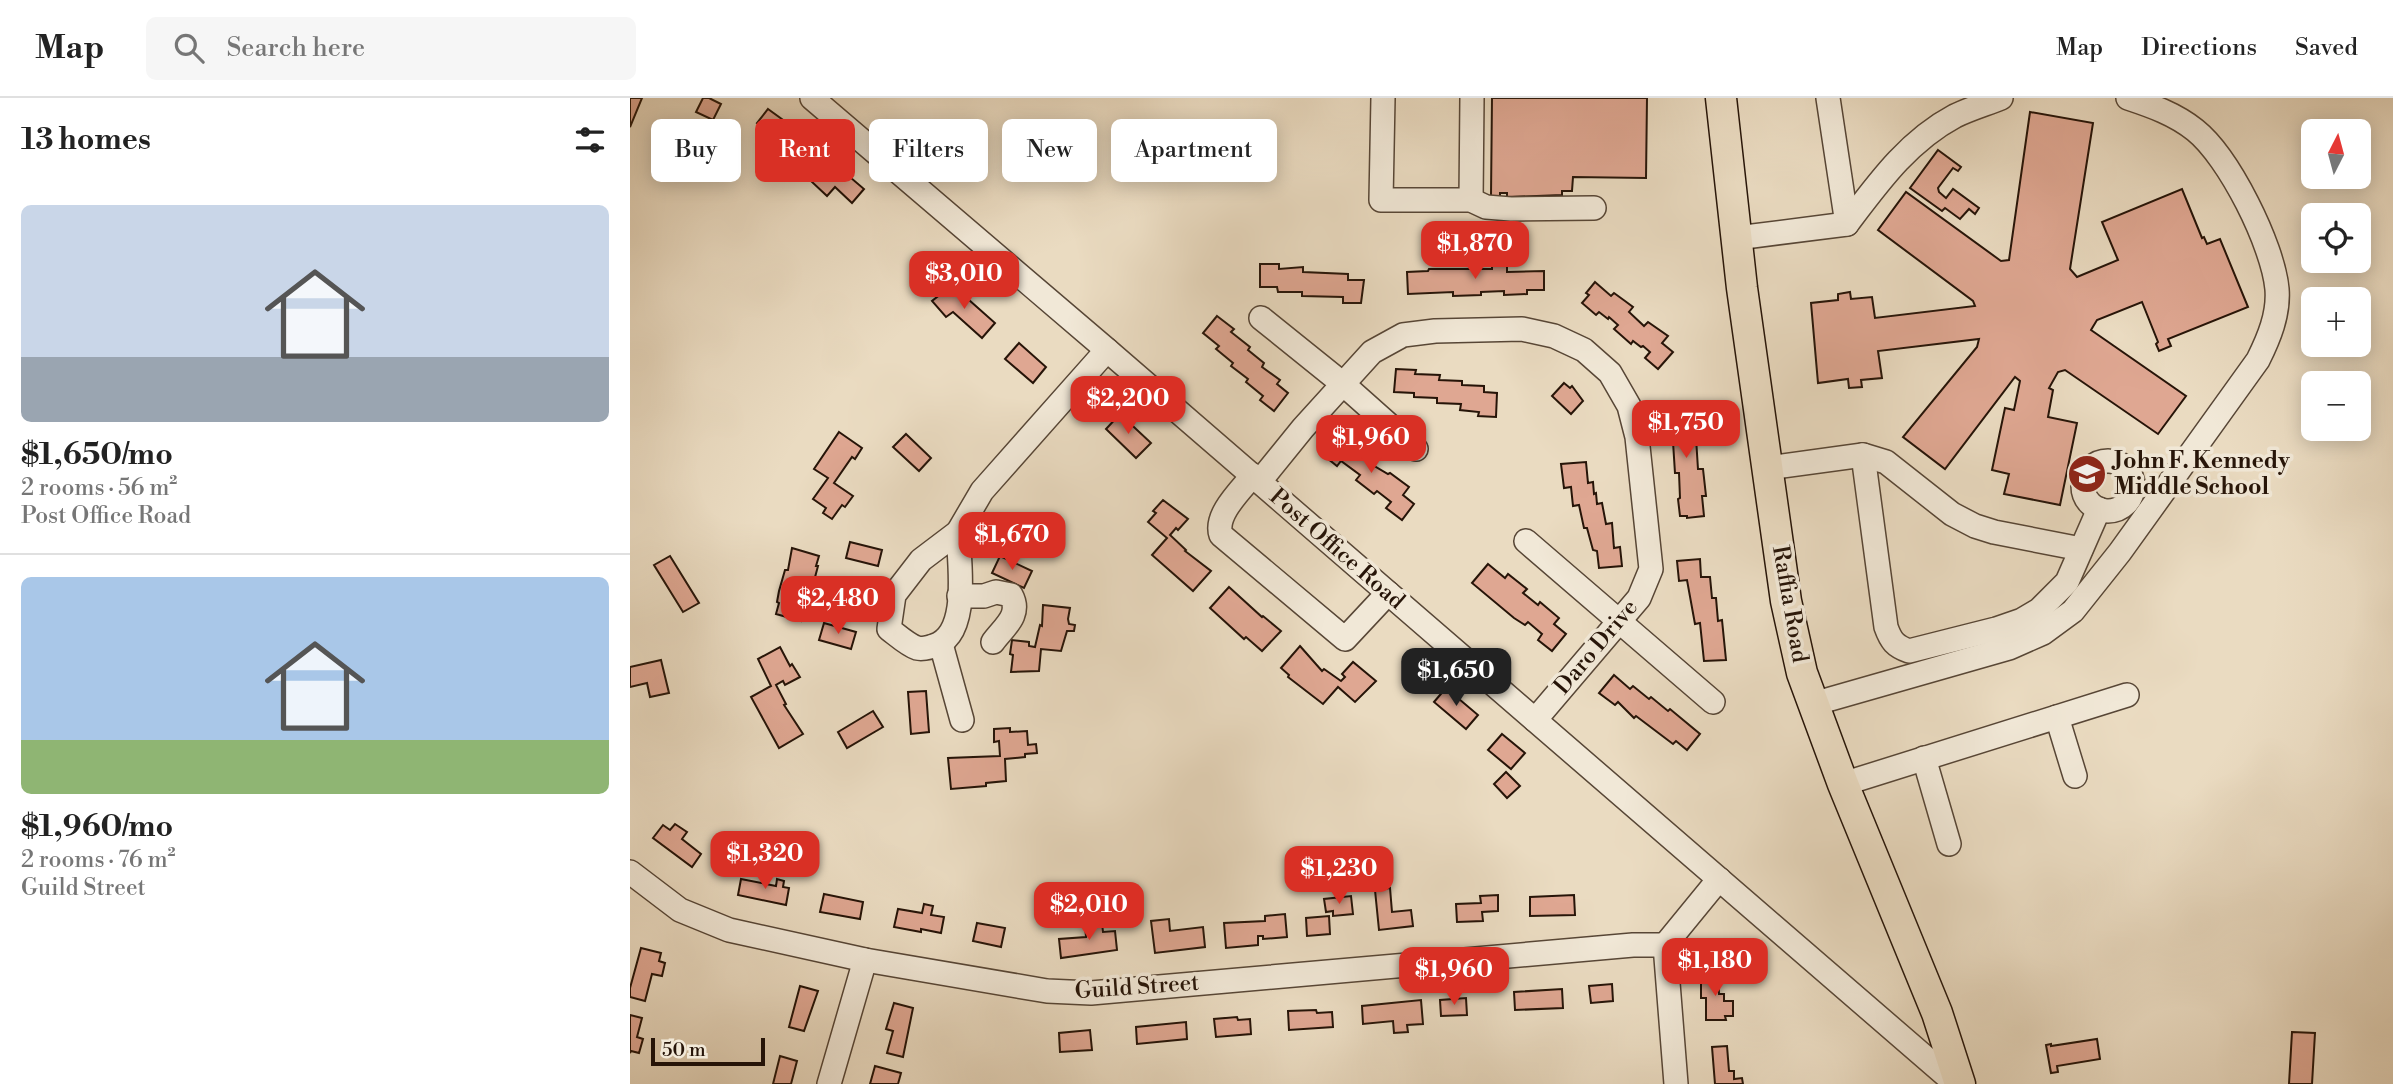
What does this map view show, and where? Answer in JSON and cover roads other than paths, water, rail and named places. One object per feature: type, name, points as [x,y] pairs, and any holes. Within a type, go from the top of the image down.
[{"type":"main road","name":"Raffia Road","points":[[1721,98],[1786,601],[1802,673],[1843,784],[1937,1013],[1958,1084]]},
{"type":"street","name":"Post Office Road","points":[[812,98],[1257,478],[1958,1084]]},
{"type":"street","points":[[1383,98],[1381,200],[1471,201],[1486,207],[1499,208],[1594,208]]},
{"type":"street","points":[[1471,201],[1472,98]]},
{"type":"street","points":[[1828,98],[1847,224]]},
{"type":"street","points":[[1737,238],[1847,224],[1881,179],[1917,142],[1954,117],[2001,98]]},
{"type":"street","points":[[1813,704],[2009,648],[2043,633],[2073,611],[2120,552],[2258,360],[2270,335],[2277,290],[2273,269],[2257,225],[2235,179],[2196,130],[2161,103],[2128,98]]},
{"type":"street","points":[[1261,318],[1343,384],[1416,449]]},
{"type":"street","name":"Daro Drive","points":[[1388,593],[1345,639],[1221,535],[1221,519],[1372,352],[1403,335],[1435,331],[1522,329],[1554,336],[1584,350],[1609,373],[1629,406],[1637,437],[1651,569],[1639,598],[1535,720]]},
{"type":"street","points":[[958,532],[959,618],[949,636],[941,643],[930,648],[916,648],[889,629],[894,595],[921,560],[958,532],[982,491],[1107,349]]},
{"type":"street","points":[[1863,455],[1886,627],[1890,639],[1898,647],[1909,651],[2022,620],[2039,610],[2067,582],[2099,509]]},
{"type":"street","points":[[1768,468],[1863,455],[1886,462],[1952,514],[1975,526],[2081,549]]},
{"type":"street","points":[[1526,541],[1713,702]]},
{"type":"street","points":[[959,596],[984,596],[996,592],[1011,594],[1014,614],[993,642]]},
{"type":"street","points":[[837,596],[890,611]]},
{"type":"street","points":[[941,643],[962,720]]},
{"type":"street","points":[[1843,784],[2127,695]]},
{"type":"street","points":[[2057,717],[2075,776]]},
{"type":"street","points":[[1924,758],[1949,844]]},
{"type":"street","name":"Guild Street","points":[[630,872],[680,910],[729,930],[865,960],[1047,991],[1091,993],[1633,945],[1665,945]]},
{"type":"street","points":[[1676,1084],[1665,945],[1719,879]]},
{"type":"street","points":[[829,1084],[865,960]]},
{"type":"place","name":"John F. Kennedy Middle School","points":[[2087,474]]}]
